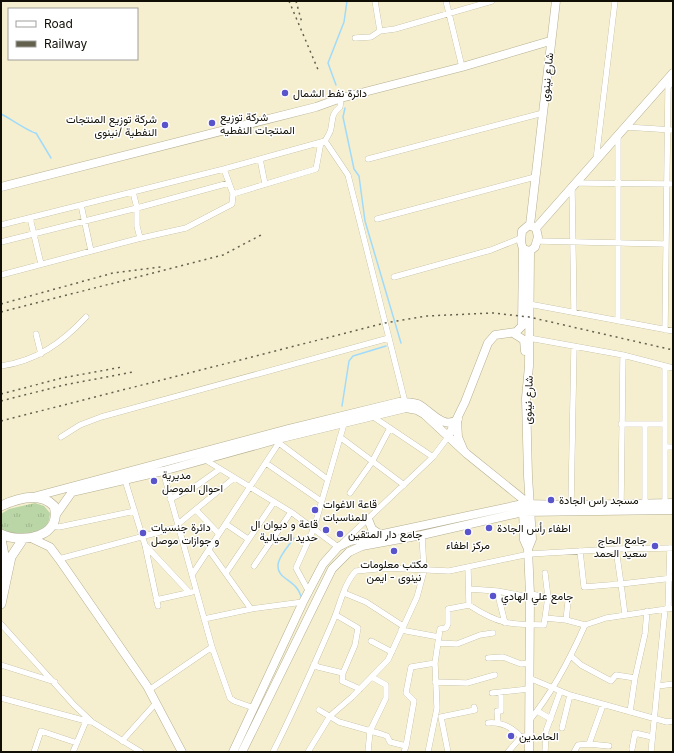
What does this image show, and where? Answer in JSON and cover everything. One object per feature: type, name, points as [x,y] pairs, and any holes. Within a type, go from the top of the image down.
[{"type":"main road","name":"شارع نينوى","points":[[533,227],[536,177],[550,41],[556,1]]},
{"type":"main road","points":[[1,187],[316,107],[341,98],[462,67],[550,41]]},
{"type":"main road","points":[[448,437],[458,419],[488,342],[495,335],[513,333],[518,330],[523,323],[526,250],[521,238],[523,229],[533,227],[574,185],[673,73]]},
{"type":"main road","points":[[526,250],[536,247],[538,241],[533,227]]},
{"type":"main road","name":"شارع نينوى","points":[[526,250],[529,338],[526,508],[523,529],[528,552],[530,596],[529,721],[525,736],[529,752]]},
{"type":"main road","points":[[513,333],[522,338],[525,343],[526,367],[528,373]]},
{"type":"main road","points":[[1,506],[288,429],[405,402],[418,407],[443,422],[449,423],[458,419]]},
{"type":"main road","points":[[1,534],[14,540],[27,539],[42,534],[50,527],[55,516],[72,492],[163,471],[402,408],[418,407],[448,437],[526,508]]},
{"type":"main road","points":[[458,419],[458,438],[467,454]]},
{"type":"main road","points":[[33,497],[50,502],[54,506],[55,516]]},
{"type":"main road","points":[[233,752],[303,602],[323,564],[338,547],[350,542],[381,535],[526,508],[571,505],[669,503]]},
{"type":"main road","name":"شارع نينوى","points":[[526,508],[532,539],[528,552]]},
{"type":"main road","points":[[242,752],[332,569],[349,552],[362,546],[422,536],[472,519],[508,515],[526,508],[673,510]]},
{"type":"main road","points":[[508,515],[516,519],[523,529]]},
{"type":"main road","points":[[368,519],[372,529],[381,535]]},
{"type":"main road","points":[[50,527],[50,546],[149,690],[182,752]]},
{"type":"main road","points":[[1,539],[4,555],[1,572]]},
{"type":"main road","points":[[27,539],[50,546]]},
{"type":"main road","points":[[1,604],[11,557],[16,547],[27,539]]},
{"type":"street","points":[[374,1],[380,31]]},
{"type":"street","points":[[446,1],[462,67]]},
{"type":"street","points":[[355,38],[371,37],[380,31],[395,29],[492,1]]},
{"type":"street","points":[[596,160],[615,1]]},
{"type":"street","points":[[665,330],[666,184],[670,130],[668,88],[673,79]]},
{"type":"street","points":[[233,194],[316,169],[323,141],[331,129],[331,118],[335,111],[340,107],[341,98]]},
{"type":"street","points":[[368,159],[543,113]]},
{"type":"street","points":[[625,127],[670,130]]},
{"type":"street","points":[[618,135],[620,244],[618,320]]},
{"type":"street","points":[[1,225],[224,169],[323,141]]},
{"type":"street","points":[[323,141],[348,175],[405,402]]},
{"type":"street","points":[[260,159],[265,184]]},
{"type":"street","points":[[1,275],[140,238],[186,228],[230,206],[233,201],[233,194],[224,169]]},
{"type":"street","points":[[377,219],[536,177]]},
{"type":"street","points":[[1,242],[229,183]]},
{"type":"street","points":[[574,312],[574,185],[673,184]]},
{"type":"street","points":[[133,192],[137,208],[137,226],[140,238]]},
{"type":"street","points":[[80,205],[91,251]]},
{"type":"street","points":[[30,218],[41,264]]},
{"type":"street","points":[[394,277],[491,250],[521,238]]},
{"type":"street","points":[[538,241],[665,244]]},
{"type":"street","points":[[529,304],[673,331]]},
{"type":"street","points":[[1,366],[25,361],[41,354],[59,343],[86,318]]},
{"type":"street","points":[[36,334],[41,354]]},
{"type":"street","points":[[61,437],[80,425],[101,417],[389,338]]},
{"type":"street","points":[[529,338],[622,355],[673,368]]},
{"type":"street","points":[[571,505],[574,347]]},
{"type":"street","points":[[621,504],[622,355]]},
{"type":"street","points":[[664,366],[665,447],[669,503]]},
{"type":"street","points":[[372,416],[433,457]]},
{"type":"street","points":[[309,592],[296,568],[314,528],[344,424]]},
{"type":"street","points":[[621,424],[665,424]]},
{"type":"street","points":[[645,424],[645,503]]},
{"type":"street","points":[[350,492],[372,462],[390,428]]},
{"type":"street","points":[[192,575],[210,550],[288,429]]},
{"type":"street","points":[[204,459],[291,512],[338,547],[433,457],[448,437]]},
{"type":"street","points":[[340,438],[404,485]]},
{"type":"street","points":[[280,441],[327,479]]},
{"type":"street","points":[[665,447],[673,447]]},
{"type":"street","points":[[266,463],[321,502]]},
{"type":"street","points":[[170,498],[196,486],[220,469]]},
{"type":"street","points":[[163,471],[196,593],[212,647],[230,698],[234,701],[254,708]]},
{"type":"street","points":[[59,559],[178,526],[234,478]]},
{"type":"street","points":[[125,480],[135,511],[141,537],[145,545],[158,606]]},
{"type":"street","points":[[226,573],[274,502]]},
{"type":"street","points":[[196,510],[219,534]]},
{"type":"street","points":[[50,527],[59,527],[135,511]]},
{"type":"street","points":[[254,566],[291,512]]},
{"type":"street","points":[[226,524],[248,539]]},
{"type":"street","points":[[308,752],[330,716],[360,689],[388,660],[418,597],[424,571],[422,536]]},
{"type":"street","points":[[145,545],[189,592]]},
{"type":"street","points":[[273,752],[336,615],[344,593],[356,571],[387,568],[424,571],[449,571],[468,568],[528,552],[671,548],[669,608],[658,686],[651,752]]},
{"type":"street","points":[[616,549],[625,615]]},
{"type":"street","points":[[210,550],[251,609]]},
{"type":"street","points":[[580,551],[584,587],[671,579]]},
{"type":"street","points":[[468,568],[469,605]]},
{"type":"street","points":[[428,752],[437,708],[435,663],[440,629],[446,628],[448,624],[448,609],[469,605],[486,616],[505,623],[544,625],[548,597],[545,573]]},
{"type":"street","points":[[469,589],[548,597]]},
{"type":"street","points":[[497,591],[505,623]]},
{"type":"street","points":[[156,600],[189,592],[196,593]]},
{"type":"street","points":[[344,593],[366,602],[402,628],[439,637]]},
{"type":"street","points":[[204,619],[251,609],[303,602]]},
{"type":"street","points":[[566,620],[568,602]]},
{"type":"street","points":[[545,618],[566,620],[584,625],[606,618],[669,608]]},
{"type":"street","points":[[630,712],[645,634],[647,612]]},
{"type":"street","points":[[336,615],[358,628],[355,645],[343,673],[342,681],[360,689]]},
{"type":"street","points":[[1,624],[55,682],[74,705],[92,722],[141,752]]},
{"type":"street","points":[[529,721],[553,689],[584,625]]},
{"type":"street","points":[[439,643],[457,644],[493,633]]},
{"type":"street","points":[[371,641],[392,652]]},
{"type":"street","points":[[149,690],[212,647]]},
{"type":"street","points":[[570,656],[581,665],[611,681],[616,675],[636,678]]},
{"type":"street","points":[[488,658],[502,657],[521,664],[529,663]]},
{"type":"street","points":[[319,710],[339,722],[387,736],[390,742],[405,749],[414,701],[406,693],[411,667],[435,663]]},
{"type":"street","points":[[314,664],[318,667],[343,673]]},
{"type":"street","points":[[1,665],[55,682]]},
{"type":"street","points":[[435,682],[467,683],[494,675]]},
{"type":"street","points":[[368,752],[370,730],[386,698],[386,685],[372,677]]},
{"type":"street","points":[[529,678],[560,692],[603,705],[667,722],[673,721]]},
{"type":"street","points":[[658,686],[673,684]]},
{"type":"street","points":[[492,693],[529,689]]},
{"type":"street","points":[[498,722],[497,711],[500,711],[501,708],[501,692]]},
{"type":"street","points":[[545,752],[546,731],[560,692]]},
{"type":"street","points":[[562,728],[570,695]]},
{"type":"street","points":[[1,698],[92,722]]},
{"type":"street","points":[[122,741],[156,703]]},
{"type":"street","points":[[589,744],[603,705]]},
{"type":"street","points":[[448,752],[441,717],[475,710],[474,707]]},
{"type":"street","points":[[537,711],[551,719]]},
{"type":"street","points":[[73,752],[86,721]]},
{"type":"street","points":[[488,723],[498,722],[525,736],[508,752]]},
{"type":"street","points":[[34,752],[41,731],[77,743]]},
{"type":"street","points":[[632,749],[635,733],[652,737]]},
{"type":"street","points":[[574,752],[578,745],[589,744],[609,746]]},
{"type":"green space","points":[[35,503],[44,506],[50,513],[48,522],[44,528],[39,532],[32,534],[1,531],[1,514],[9,509]]},
{"type":"waterway","points":[[336,85],[328,63],[344,22],[347,1]]},
{"type":"waterway","points":[[345,108],[343,117],[354,169],[359,176],[365,221],[401,343]]},
{"type":"waterway","points":[[1,114],[36,133],[51,158]]},
{"type":"waterway","points":[[342,406],[349,361],[353,356],[386,346]]},
{"type":"waterway","points":[[294,538],[280,558],[278,568],[280,573],[297,588],[301,596]]},
{"type":"railway","points":[[289,1],[319,72]]},
{"type":"railway","points":[[296,1],[302,23]]},
{"type":"railway","points":[[1,312],[223,255],[261,235]]},
{"type":"railway","points":[[1,304],[113,273],[161,267]]},
{"type":"railway","points":[[1,421],[385,323],[426,316],[493,313],[529,317],[673,350]]},
{"type":"railway","points":[[1,394],[62,378],[122,367]]},
{"type":"railway","points":[[1,401],[64,385],[133,372]]},
{"type":"place","name":"دائرة نفط الشمال","points":[[285,93]]},
{"type":"place","name":"شركة توزيع المنتجات النفطيه","points":[[212,123]]},
{"type":"place","name":"شركة توزيع المنتجات النفطية /نينوى","points":[[165,125]]},
{"type":"place","name":"مديرية احوال الموصل","points":[[154,481]]},
{"type":"place","name":"مسجد راس الجادة","points":[[551,500]]},
{"type":"place","name":"قاعة الاغوات للمناسبات","points":[[315,510]]},
{"type":"place","name":"اطفاء رأس الجادة","points":[[489,528]]},
{"type":"place","name":"قاعة و ديوان ال حديد الحيالية","points":[[326,530]]},
{"type":"place","name":"مركز اطفاء","points":[[468,532]]},
{"type":"place","name":"دائرة جنسيات و جوازات موصل","points":[[143,533]]},
{"type":"place","name":"جامع دار المتقين","points":[[340,534]]},
{"type":"place","name":"جامع الحاج سعيد الحمد","points":[[655,546]]},
{"type":"place","name":"مكتب معلومات نينوى - ايمن","points":[[394,551]]},
{"type":"place","name":"جامع علي الهادي","points":[[493,596]]},
{"type":"place","name":"الحامدين","points":[[511,736]]}]
